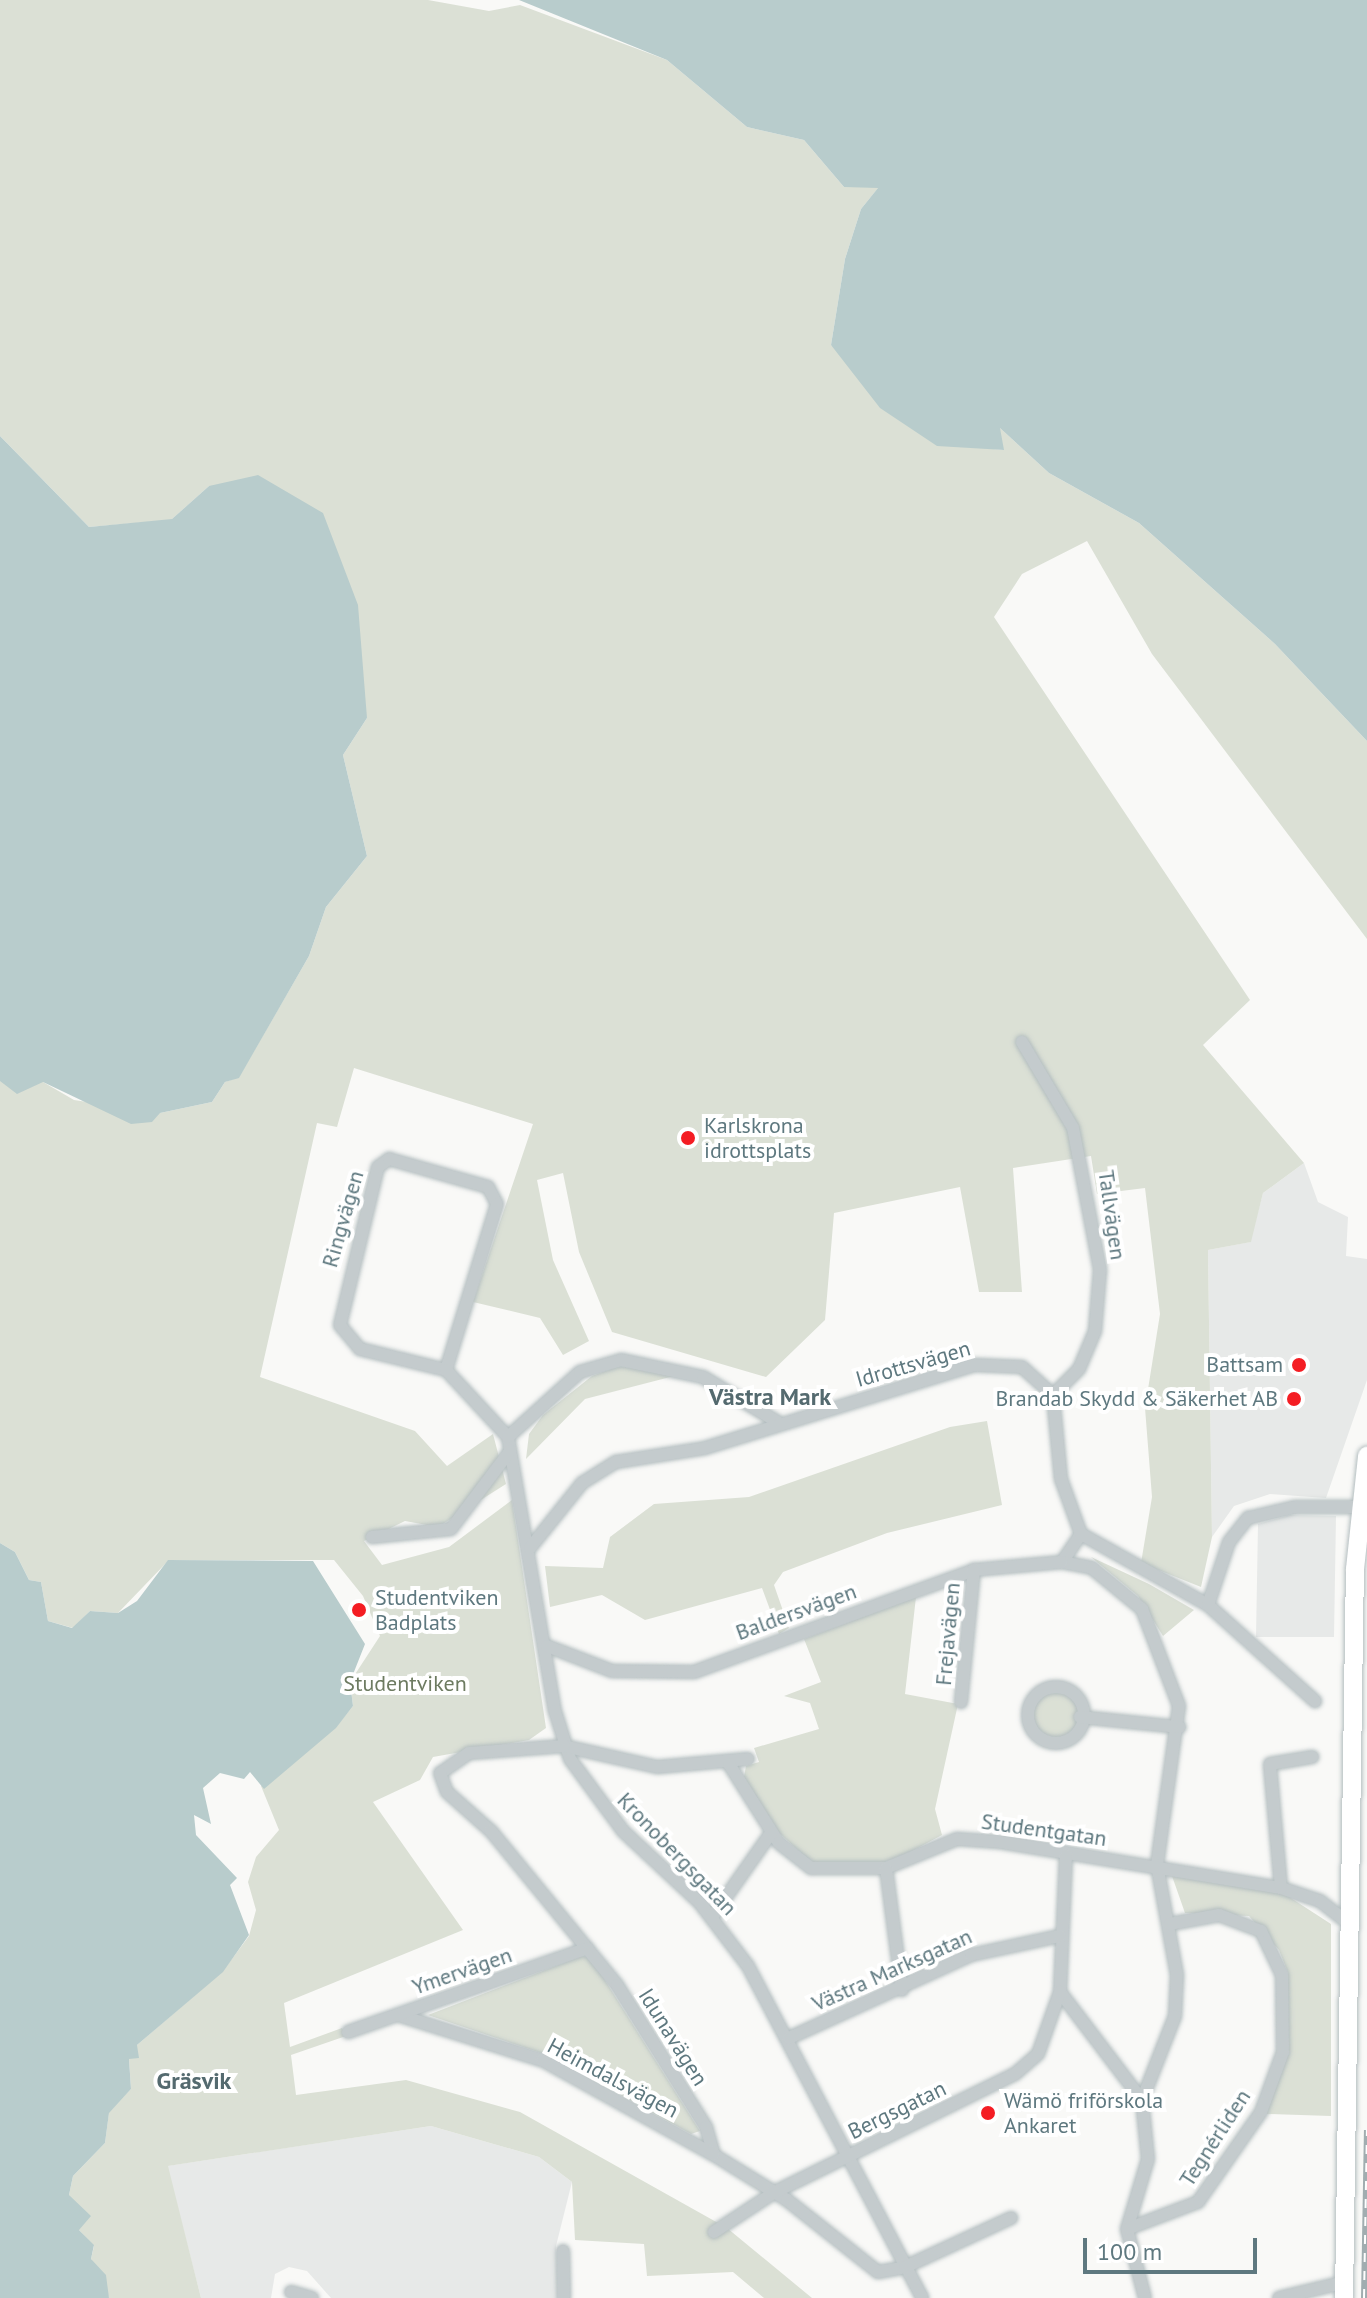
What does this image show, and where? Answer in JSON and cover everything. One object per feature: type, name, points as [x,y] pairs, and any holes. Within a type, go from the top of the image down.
[{"type":"main road","points":[[1344,2290],[1358,1507],[1367,1456]]},
{"type":"street","name":"Tallvägen","points":[[1022,1042],[1073,1128],[1100,1270],[1095,1331],[1079,1369],[1053,1395]]},
{"type":"street","name":"Ringvägen","points":[[389,1159],[488,1187],[497,1204],[446,1370],[360,1349],[340,1325],[378,1167],[389,1159]]},
{"type":"street","points":[[508,1437],[597,1362],[666,1364],[778,1422]]},
{"type":"street","name":"Idrottsvägen","points":[[530,1548],[582,1483],[616,1462],[705,1448],[778,1422],[974,1365],[1022,1367],[1053,1395]]},
{"type":"street","points":[[372,1537],[451,1529],[510,1451],[508,1437],[446,1370]]},
{"type":"street","points":[[1053,1395],[1061,1479],[1081,1534],[1208,1605],[1315,1701]]},
{"type":"street","name":"Kronobergsgatan","points":[[510,1451],[564,1746],[623,1831],[712,1917],[789,2038],[845,2158],[922,2298]]},
{"type":"street","points":[[1208,1605],[1229,1542],[1248,1518],[1295,1507],[1358,1507]]},
{"type":"street","points":[[1081,1534],[1062,1562],[1092,1568],[1142,1609],[1174,1688],[1179,1727],[1157,1865],[1170,1924],[1175,2016],[1142,2100],[1148,2159],[1127,2229],[1145,2298]]},
{"type":"street","name":"Baldersvägen","points":[[547,1646],[612,1671],[694,1672],[974,1570],[1062,1562]]},
{"type":"street","name":"Frejavägen","points":[[961,1702],[974,1570]]},
{"type":"street","points":[[1041,1687],[1076,1693],[1080,1717],[1066,1744],[1045,1745],[1033,1727],[1041,1687]]},
{"type":"street","points":[[1080,1717],[1179,1727]]},
{"type":"street","points":[[564,1746],[620,1763],[729,1764],[748,1759]]},
{"type":"street","name":"Idunavägen","points":[[564,1746],[469,1753],[440,1773],[447,1792],[491,1831],[588,1948],[706,2127],[714,2155]]},
{"type":"street","points":[[1281,1888],[1270,1764],[1312,1757]]},
{"type":"street","name":"Studentgatan","points":[[729,1764],[771,1833],[811,1868],[886,1868],[957,1839],[1157,1865],[1281,1888],[1320,1901],[1352,1926]]},
{"type":"street","points":[[712,1917],[771,1833]]},
{"type":"street","name":"Bergsgatan","points":[[714,2232],[775,2192],[1015,2074],[1038,2054],[1060,1992],[1060,1936],[1066,1855]]},
{"type":"street","points":[[886,1868],[902,1990]]},
{"type":"street","name":"Tegnérliden","points":[[1127,2229],[1198,2202],[1261,2112],[1283,2052],[1282,1975],[1261,1931],[1219,1915],[1170,1924]]},
{"type":"street","name":"Västra Marksgatan","points":[[789,2038],[997,1946],[1060,1936]]},
{"type":"street","name":"Ymervägen","points":[[348,2032],[588,1948]]},
{"type":"street","points":[[1060,1992],[1142,2100]]},
{"type":"street","name":"Heimdalsvägen","points":[[398,2015],[542,2060],[714,2155]]},
{"type":"street","points":[[714,2155],[775,2192],[850,2256],[878,2272],[905,2267],[1011,2218]]},
{"type":"street","points":[[563,2251],[564,2298]]},
{"type":"street","points":[[1279,2298],[1344,2290]]},
{"type":"street","points":[[291,2292],[312,2298]]},
{"type":"shaded area","points":[[519,0],[1367,0],[1367,741],[1275,644],[1139,523],[1049,473],[1000,428],[1004,450],[937,446],[880,408],[831,345],[845,259],[861,209],[878,188],[844,187],[804,140],[747,127],[667,60]]},
{"type":"shaded area","points":[[0,436],[89,527],[172,519],[209,486],[258,475],[323,513],[358,605],[367,718],[343,755],[367,856],[326,907],[309,956],[239,1078],[225,1082],[212,1102],[160,1113],[152,1122],[131,1124],[43,1082],[17,1094],[0,1081]]},
{"type":"shaded area","points":[[1304,1163],[1318,1202],[1348,1217],[1346,1256],[1367,1259],[1367,1380],[1326,1498],[1270,1494],[1234,1506],[1212,1537],[1208,1250],[1250,1242],[1263,1193]]},
{"type":"shaded area","points":[[1290,1515],[1336,1516],[1334,1637],[1256,1637],[1258,1524]]},
{"type":"shaded area","points":[[0,1543],[15,1552],[29,1580],[41,1582],[48,1621],[72,1628],[90,1611],[118,1613],[137,1601],[168,1560],[313,1561],[365,1644],[350,1682],[353,1706],[336,1728],[264,1789],[250,1772],[244,1779],[220,1773],[203,1788],[211,1824],[194,1815],[196,1835],[237,1878],[230,1885],[249,1935],[223,1972],[137,2045],[139,2058],[129,2059],[131,2089],[109,2113],[105,2143],[73,2176],[69,2195],[91,2216],[79,2230],[94,2245],[91,2259],[106,2275],[109,2298],[0,2298]]},
{"type":"shaded area","points":[[431,2126],[539,2157],[572,2182],[556,2246],[558,2298],[331,2298],[307,2271],[289,2267],[275,2274],[271,2298],[201,2298],[167,2166]]},
{"type":"green space","name":"Studentviken","points":[[0,0],[428,0],[489,11],[520,5],[667,60],[747,127],[804,140],[844,187],[879,187],[861,209],[845,259],[831,345],[975,447],[1003,450],[999,427],[1049,473],[1139,523],[1275,644],[1367,741],[1367,939],[1152,654],[1087,541],[1022,574],[994,617],[1250,1000],[1203,1045],[1304,1163],[1263,1193],[1251,1242],[1208,1250],[1212,1537],[1201,1587],[1141,1563],[1152,1497],[1145,1408],[1160,1314],[1145,1188],[1097,1194],[1091,1156],[1013,1168],[1022,1292],[979,1292],[960,1187],[834,1213],[825,1320],[766,1377],[612,1332],[579,1252],[563,1173],[537,1180],[553,1260],[589,1341],[563,1355],[540,1318],[473,1302],[533,1124],[354,1068],[337,1127],[317,1123],[260,1377],[415,1431],[447,1466],[493,1434],[506,1484],[438,1527],[405,1521],[364,1541],[382,1565],[449,1547],[512,1500],[546,1728],[529,1740],[433,1757],[420,1780],[373,1802],[463,1930],[284,2003],[290,2047],[342,2028],[346,2036],[291,2055],[296,2095],[406,2080],[520,2112],[727,2228],[812,2298],[764,2298],[733,2272],[647,2276],[644,2244],[575,2240],[572,2182],[539,2157],[431,2126],[168,2166],[201,2298],[109,2298],[91,2259],[94,2246],[79,2230],[69,2195],[73,2176],[105,2143],[109,2112],[131,2089],[129,2059],[137,2045],[223,1971],[249,1936],[256,1910],[248,1882],[256,1857],[279,1830],[261,1786],[336,1727],[353,1706],[350,1682],[380,1636],[363,1596],[334,1560],[169,1560],[118,1613],[90,1611],[73,1628],[48,1621],[41,1582],[29,1580],[15,1552],[0,1543],[0,1081],[43,1082],[74,1100],[160,1113],[212,1102],[225,1082],[239,1077],[309,956],[326,907],[367,856],[343,755],[367,718],[209,486],[171,520],[89,527],[0,436]]},
{"type":"green space","points":[[619,1366],[678,1375],[585,1399],[526,1459],[529,1434],[543,1415],[592,1376]]},
{"type":"green space","points":[[987,1421],[1002,1505],[887,1533],[783,1572],[774,1585],[789,1628],[779,1634],[762,1588],[645,1620],[602,1595],[550,1607],[545,1566],[603,1568],[610,1537],[654,1504],[749,1497],[950,1427]]},
{"type":"green space","points":[[1091,1557],[1149,1584],[1194,1610],[1163,1636],[1138,1596]]},
{"type":"green space","points":[[916,1597],[905,1694],[958,1704],[935,1809],[942,1835],[888,1864],[811,1862],[777,1831],[744,1777],[746,1766],[759,1762],[754,1748],[819,1729],[810,1703],[784,1696],[821,1682],[804,1639]]},
{"type":"green space","points":[[1056,1693],[1072,1700],[1079,1716],[1072,1732],[1056,1739],[1040,1732],[1033,1716],[1040,1700]]},
{"type":"green space","points":[[1172,1876],[1280,1891],[1331,1924],[1331,2116],[1266,2114],[1288,2053],[1288,1973],[1279,1950],[1249,1916],[1185,1913]]},
{"type":"green space","points":[[582,1956],[591,1958],[700,2131],[691,2134],[547,2055],[428,2015]]},
{"type":"railway","points":[[1364,2298],[1367,2130]]},
{"type":"place","name":"Karlskrona idrottsplats","points":[[688,1138]]},
{"type":"place","name":"Battsam","points":[[1299,1365]]},
{"type":"place","name":"Brandab Skydd & Säkerhet AB","points":[[1294,1399]]},
{"type":"place","name":"Studentviken Badplats","points":[[359,1610]]},
{"type":"place","name":"Wämö friförskola Ankaret","points":[[988,2113]]},
{"type":"district","name":"Västra Mark","points":[[770,1397]]},
{"type":"district","name":"Gräsvik","points":[[194,2081]]}]
